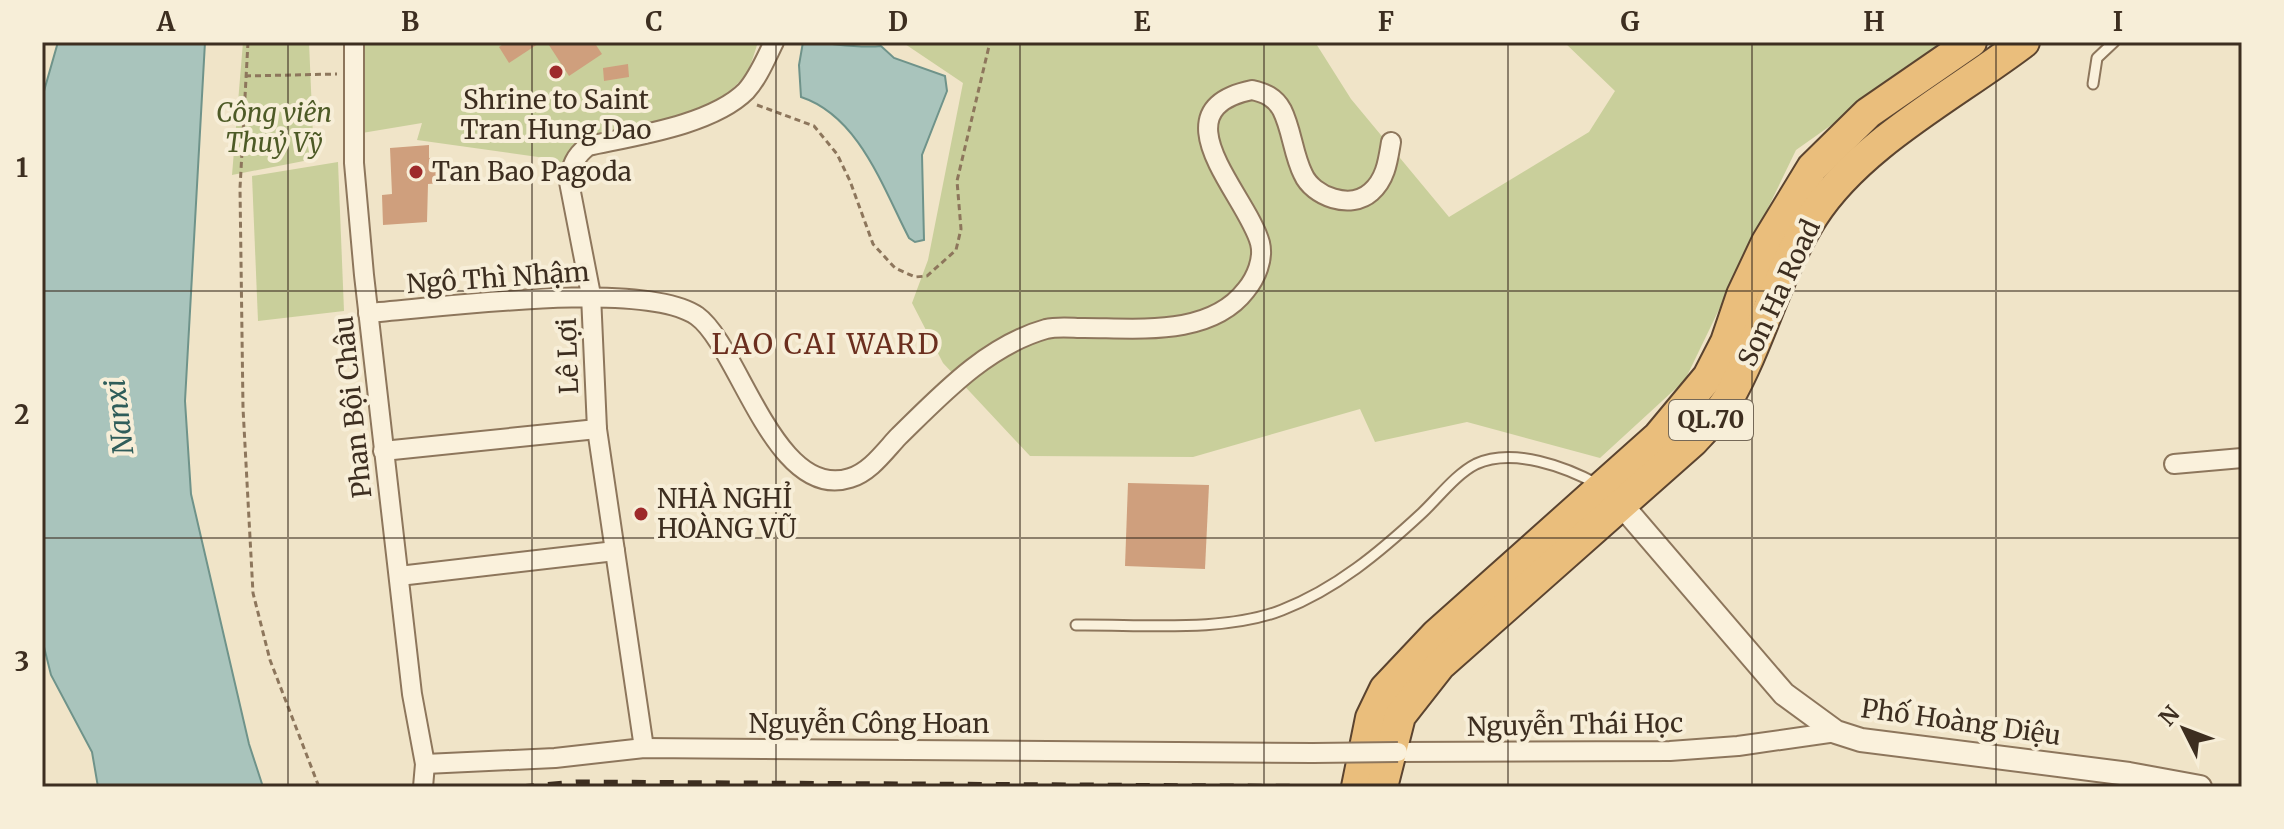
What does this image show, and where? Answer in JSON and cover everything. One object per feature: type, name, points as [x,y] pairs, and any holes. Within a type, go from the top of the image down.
[{"type":"highway","name":"Son Ha Road","points":[[1382,787],[1400,716],[1414,695],[1440,665],[1611,495],[1708,377],[1726,342],[1742,295],[1767,242],[1812,168],[1868,113],[1971,42]]},
{"type":"highway","name":"Son Ha Road","points":[[1357,787],[1371,718],[1385,689],[1436,635],[1611,495],[1693,441],[1726,402],[1796,249],[1813,216],[1836,185],[1900,130],[2024,42]]},
{"type":"street","name":"Phan Bội Châu","points":[[354,42],[354,163],[383,451],[412,694],[425,764],[423,787]]},
{"type":"street","name":"Lê Lợi","points":[[644,748],[597,429],[591,295],[569,182],[577,154],[588,146],[673,128],[746,91],[774,42]]},
{"type":"street","name":"Ngô Thì Nhậm","points":[[368,313],[591,295],[672,307],[698,317],[779,444],[814,473],[830,481],[851,478],[871,466],[958,379],[1010,346],[1048,329],[1144,328],[1200,322],[1235,303],[1256,275],[1260,243],[1210,150],[1209,119],[1214,108],[1225,100],[1252,90],[1275,100],[1303,175],[1312,187],[1335,199],[1360,198],[1371,193],[1387,168],[1391,142]]},
{"type":"street","points":[[383,451],[597,429]]},
{"type":"street","points":[[2174,464],[2242,458]]},
{"type":"street","name":"Phố Hoàng Diệu","points":[[1611,495],[1784,694],[1836,732],[1861,740],[2129,774],[2200,787]]},
{"type":"street","points":[[399,576],[615,551]]},
{"type":"street","name":"Nguyễn Thái Học","points":[[1313,753],[1670,751],[1738,746],[1836,732]]},
{"type":"street","name":"Nguyễn Công Hoan","points":[[425,764],[555,758],[644,748],[1313,753]]},
{"type":"lane","points":[[2093,84],[2097,58],[2114,42]]},
{"type":"lane","points":[[1076,625],[1244,620],[1280,611],[1348,575],[1397,536],[1464,472],[1490,460],[1536,462],[1576,473],[1611,495]]},
{"type":"path","points":[[248,42],[240,188],[243,408],[253,593],[270,660],[319,787]]},
{"type":"path","points":[[729,102],[761,106],[814,126],[837,154],[873,244],[895,268],[915,277],[927,276],[956,250],[961,229],[957,181],[990,42]]},
{"type":"path","points":[[245,76],[352,73]]},
{"type":"green space","name":"Công viên Thuỷ Vỹ","points":[[243,42],[309,42],[314,159],[232,175]]},
{"type":"green space","points":[[349,42],[758,42],[747,72],[733,88],[715,101],[668,121],[575,143],[564,164],[545,158],[417,140],[422,123],[356,134]]},
{"type":"green space","points":[[902,42],[1315,42],[1351,99],[1449,217],[1589,132],[1615,91],[1564,42],[1949,42],[1796,150],[1685,380],[1600,458],[1467,422],[1375,442],[1360,409],[1193,457],[1030,456],[943,363],[912,303],[928,260],[963,83]]},
{"type":"green space","points":[[338,162],[344,311],[258,321],[252,176]]},
{"type":"water","name":"Nanxi","points":[[58,42],[205,42],[185,401],[191,494],[249,744],[263,787],[98,787],[92,752],[51,675],[42,639],[42,98]]},
{"type":"water","points":[[803,42],[881,46],[894,58],[945,76],[947,91],[922,155],[924,240],[915,242],[909,238],[879,176],[854,137],[821,106],[801,97],[799,65]]},
{"type":"building","points":[[506,42],[541,42],[509,63],[499,47]]},
{"type":"building","points":[[547,42],[594,42],[602,54],[569,76]]},
{"type":"building","points":[[628,64],[629,77],[604,81],[603,68]]},
{"type":"building","points":[[429,145],[429,158],[442,157],[441,183],[428,184],[427,222],[383,225],[382,195],[392,194],[390,148]]},
{"type":"building","points":[[1128,483],[1209,485],[1205,569],[1125,566]]},
{"type":"railway","points":[[520,787],[577,782],[1404,787]]},
{"type":"place","name":"Shrine to Saint Tran Hung Dao","points":[[556,72]]},
{"type":"place","name":"Tan Bao Pagoda","points":[[416,172]]},
{"type":"place","name":"NHÀ NGHỈ HOÀNG VŨ","points":[[641,514]]},
{"type":"district","name":"LAO CAI WARD","points":[[826,344]]}]
